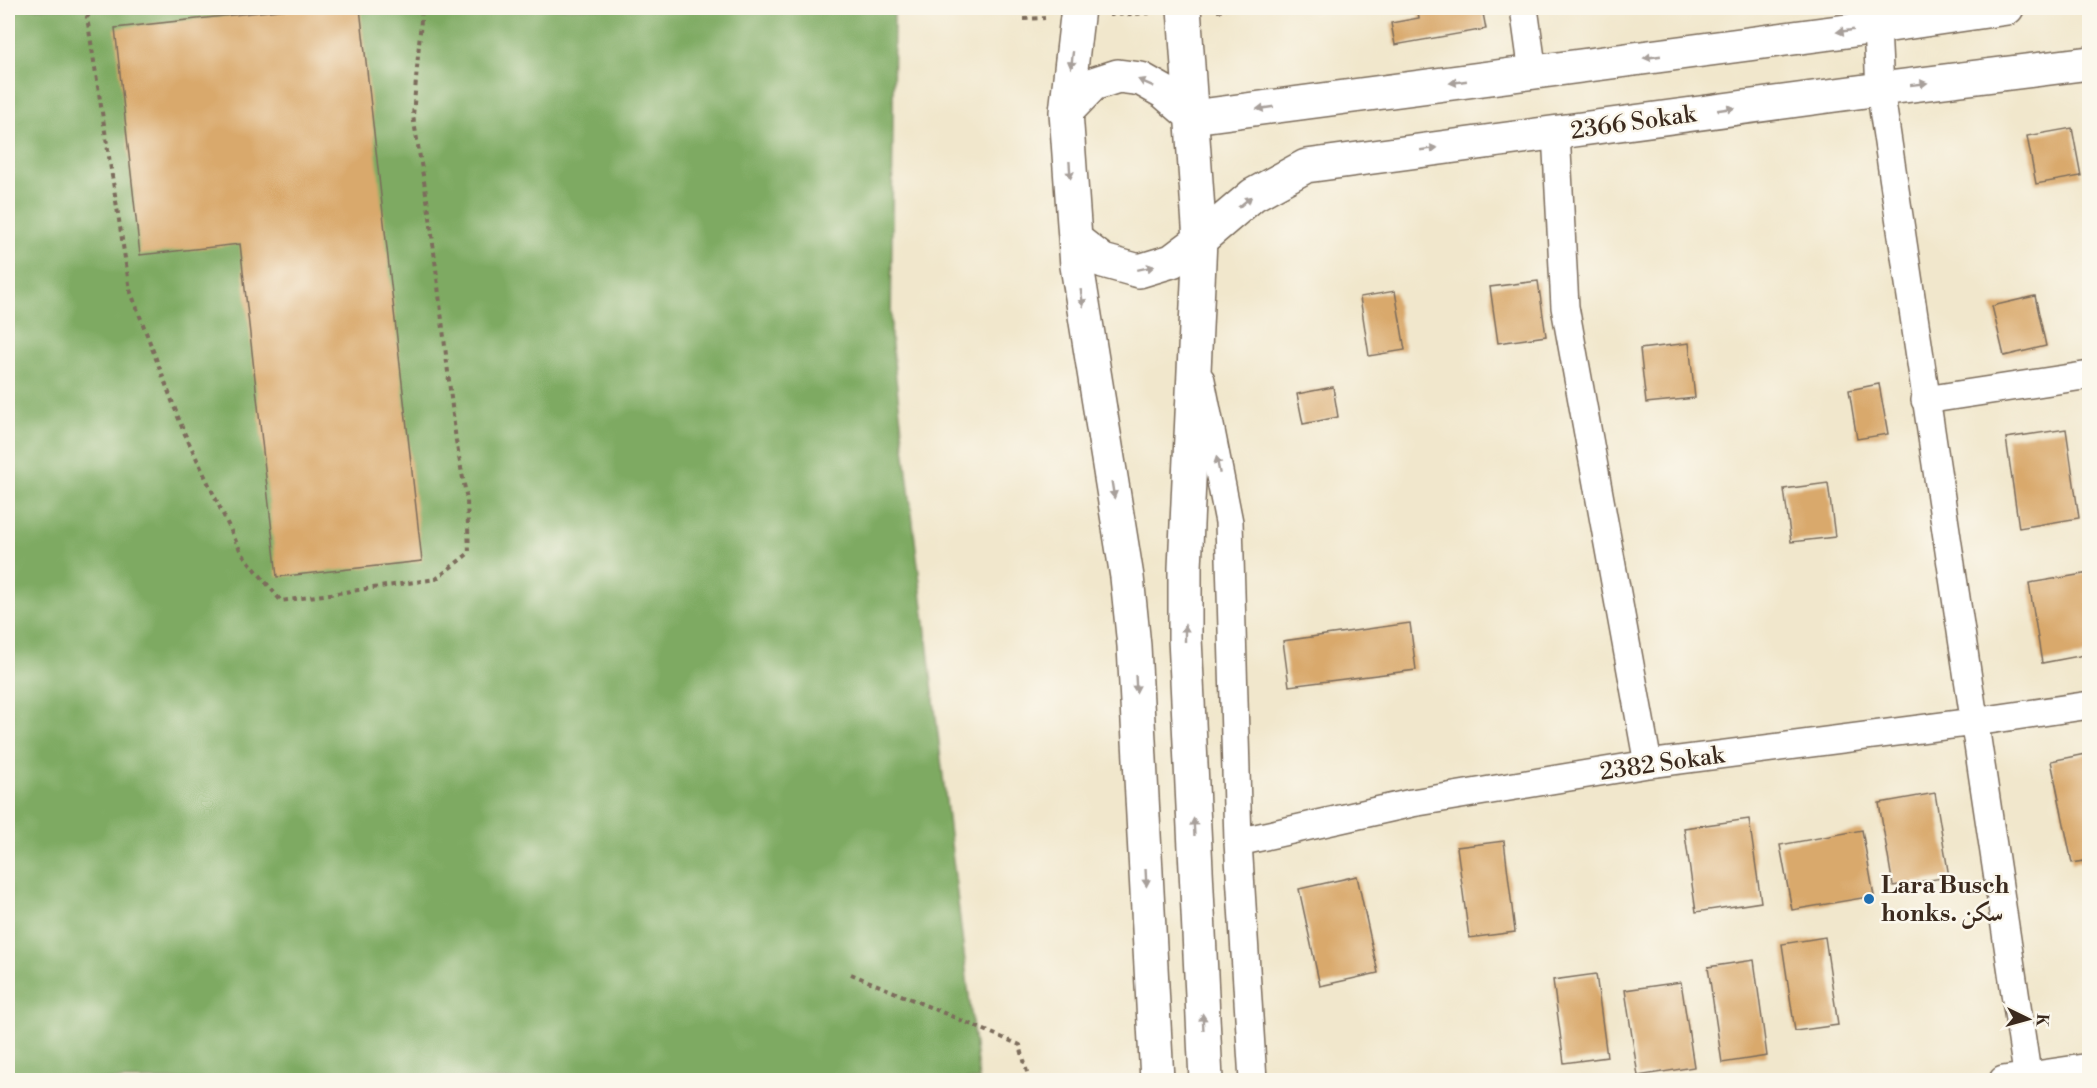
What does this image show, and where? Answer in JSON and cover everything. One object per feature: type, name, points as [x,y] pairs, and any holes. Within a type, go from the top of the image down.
[{"type":"main road","points":[[1066,112],[1093,84],[1118,76],[1141,79],[1164,92],[1192,117],[1533,73],[1877,17],[2007,8]]},
{"type":"main road","points":[[1184,10],[1200,240],[1185,568],[1185,638],[1206,1080]]},
{"type":"main road","points":[[1077,12],[1066,112],[1077,266],[1126,577],[1134,646],[1157,1080]]},
{"type":"main road","name":"2366 Sokak","points":[[1200,240],[1253,195],[1306,166],[2090,63]]},
{"type":"main road","points":[[1076,240],[1103,261],[1139,271],[1173,261],[1200,240]]},
{"type":"street","points":[[1524,8],[1533,73]]},
{"type":"street","points":[[1877,17],[1880,89],[1974,722],[2020,1079],[2090,1067]]},
{"type":"street","points":[[1557,132],[1565,307],[1648,764]]},
{"type":"street","points":[[1195,350],[1229,522],[1238,842],[1253,1080]]},
{"type":"street","points":[[1925,400],[2090,375]]},
{"type":"street","name":"2382 Sokak","points":[[1238,842],[1412,803],[1648,764],[2090,705]]},
{"type":"path","points":[[95,8],[87,17],[130,290],[183,430],[241,552],[281,601],[436,579],[469,553],[467,500],[456,441],[430,217],[413,116],[423,8]]},
{"type":"path","points":[[1024,19],[1077,12],[1226,10]]},
{"type":"path","points":[[851,974],[1020,1045],[1029,1080]]},
{"type":"green space","points":[[8,8],[894,8],[891,337],[979,1080],[8,1080]]},
{"type":"building","points":[[298,8],[360,8],[422,561],[277,577],[240,244],[140,255],[115,28]]},
{"type":"building","points":[[1417,8],[1482,8],[1486,29],[1395,45],[1391,23],[1419,18]]},
{"type":"building","points":[[2072,128],[2081,176],[2036,184],[2027,136]]},
{"type":"building","points":[[1538,281],[1546,336],[1498,343],[1490,287]]},
{"type":"building","points":[[1395,291],[1405,350],[1369,356],[1360,297]]},
{"type":"building","points":[[2035,296],[2046,346],[2004,356],[1992,306]]},
{"type":"building","points":[[1689,343],[1695,398],[1646,403],[1640,349]]},
{"type":"building","points":[[1879,384],[1888,434],[1857,439],[1849,390]]},
{"type":"building","points":[[1333,387],[1338,417],[1303,424],[1297,394]]},
{"type":"building","points":[[2066,429],[2079,518],[2019,528],[2006,438]]},
{"type":"building","points":[[1828,483],[1835,537],[1791,542],[1784,489]]},
{"type":"building","points":[[2090,573],[2090,654],[2042,663],[2029,583]]},
{"type":"building","points":[[1410,623],[1416,670],[1289,686],[1283,641]]},
{"type":"building","points":[[2090,753],[2090,860],[2072,863],[2051,761]]},
{"type":"building","points":[[1935,793],[1949,877],[1893,886],[1879,803]]},
{"type":"building","points":[[1749,819],[1761,902],[1696,912],[1684,828]]},
{"type":"building","points":[[1862,830],[1874,896],[1792,910],[1780,845]]},
{"type":"building","points":[[1504,841],[1515,932],[1469,938],[1457,847]]},
{"type":"building","points":[[1357,876],[1378,973],[1320,986],[1299,889]]},
{"type":"building","points":[[1825,937],[1838,1025],[1795,1031],[1782,944]]},
{"type":"building","points":[[1754,960],[1767,1056],[1722,1063],[1708,967]]},
{"type":"building","points":[[1596,974],[1607,1057],[1564,1063],[1553,980]]},
{"type":"building","points":[[1681,982],[1694,1067],[1638,1076],[1625,990]]},
{"type":"place","name":"Lara Busch honks. سكن","points":[[1869,899]]}]
